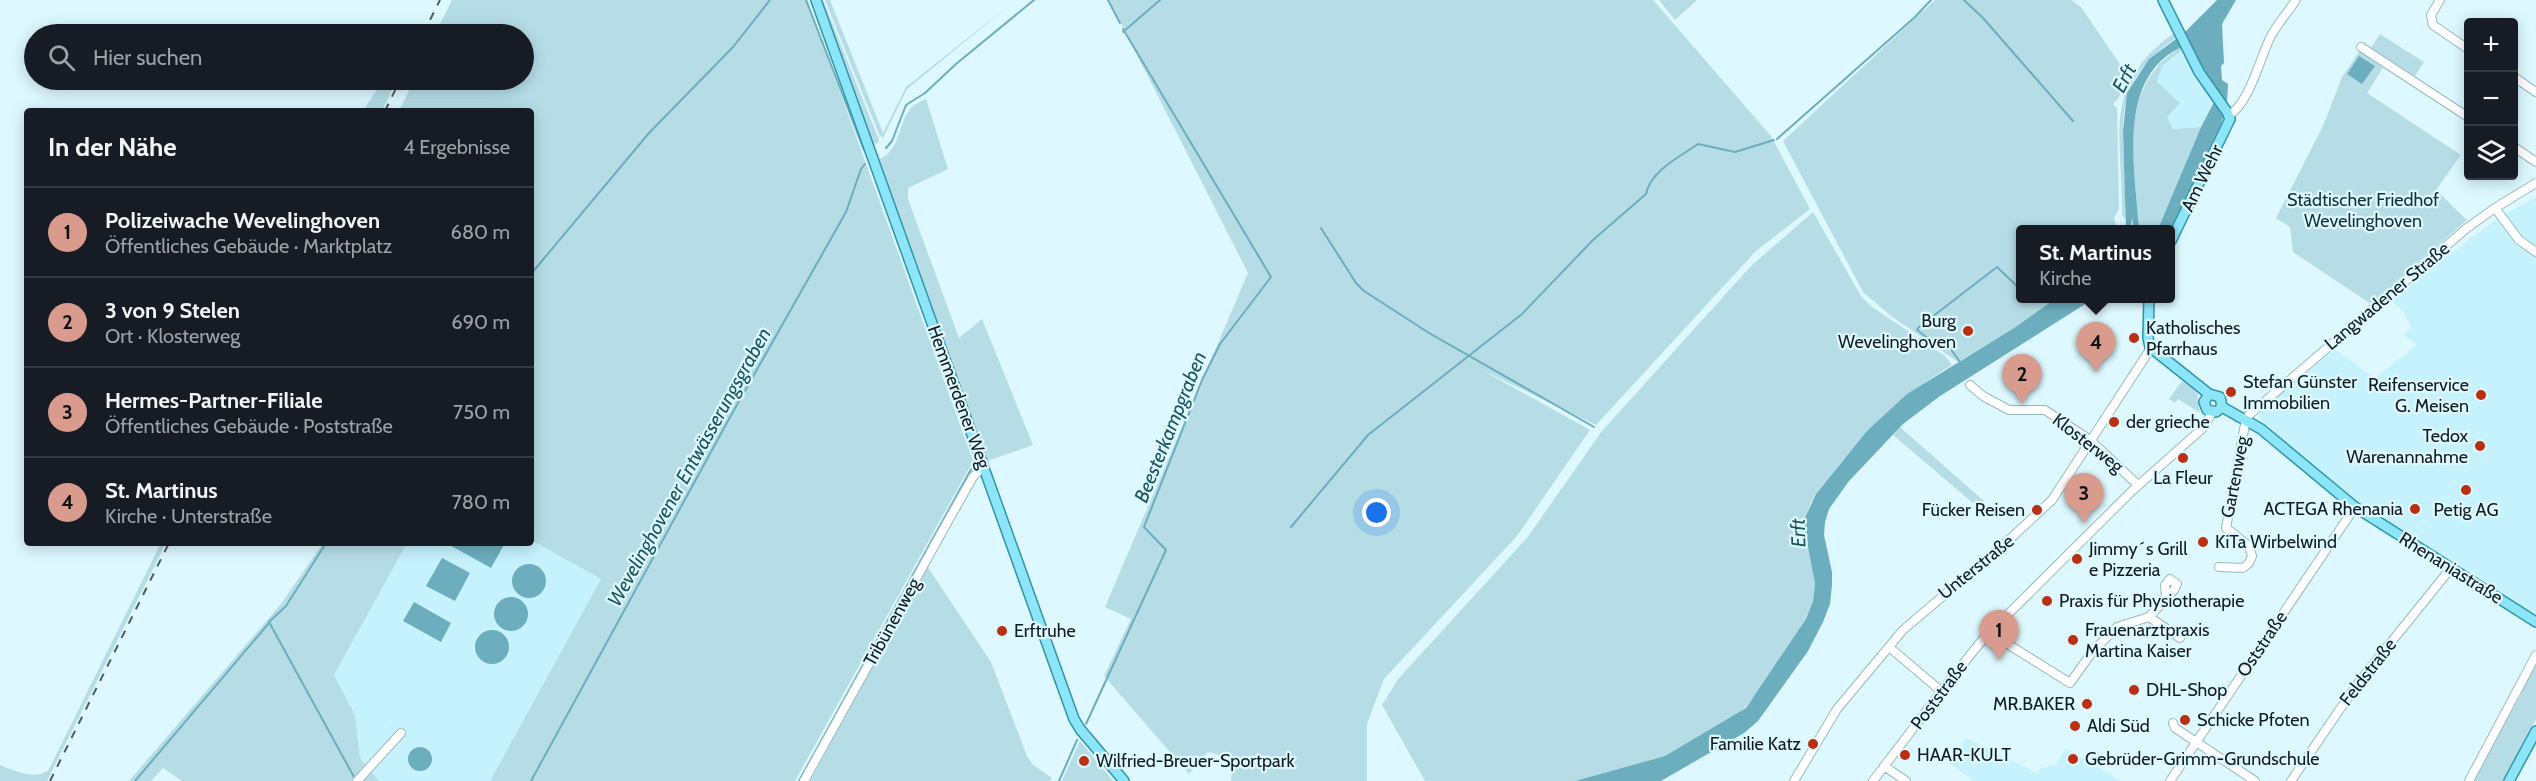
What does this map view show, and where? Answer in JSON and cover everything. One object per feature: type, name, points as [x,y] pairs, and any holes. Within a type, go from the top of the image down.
[{"type":"main road","name":"Hemmerdener Weg","points":[[816,0],[1074,718],[1080,729],[1124,781]]},
{"type":"main road","points":[[2163,0],[2185,46],[2227,112]]},
{"type":"main road","name":"Am Wehr","points":[[2175,233],[2229,123],[2227,112]]},
{"type":"main road","points":[[2149,303],[2148,338],[2151,348],[2209,394],[2220,397],[2222,407],[2219,410],[2212,412],[2207,410],[2204,400],[2209,394]]},
{"type":"main road","name":"Rhenaniastraße","points":[[2222,407],[2260,428],[2355,507],[2536,622]]},
{"type":"main road","points":[[2510,781],[2536,731]]},
{"type":"street","name":"Am Wehr","points":[[2227,112],[2236,110],[2256,75],[2270,38],[2296,0]]},
{"type":"street","points":[[2440,0],[2431,15],[2433,25],[2464,46]]},
{"type":"street","points":[[2361,47],[2464,114]]},
{"type":"street","points":[[2518,80],[2536,92]]},
{"type":"street","points":[[2518,150],[2536,162]]},
{"type":"street","name":"Langwadener Straße","points":[[2246,419],[2404,280],[2495,208],[2536,183]]},
{"type":"street","points":[[2495,208],[2519,240],[2536,252]]},
{"type":"street","name":"Unterstraße","points":[[1794,781],[1837,709],[1913,620],[2010,540],[2048,505],[2151,348]]},
{"type":"street","name":"Klosterweg","points":[[1970,385],[1983,396],[2009,410],[2045,410],[2090,440],[2138,485]]},
{"type":"street","name":"Poststraße","points":[[1873,781],[1941,691],[1990,633],[2138,485],[2201,430],[2208,422],[2212,412]]},
{"type":"street","name":"Gartenweg","points":[[2218,567],[2243,567],[2252,556],[2249,546],[2226,528],[2246,419]]},
{"type":"street","name":"Tribünenweg","points":[[804,781],[973,477],[984,466]]},
{"type":"street","name":"Oststraße","points":[[2170,781],[2355,507]]},
{"type":"street","name":"Feldstraße","points":[[2290,781],[2345,700],[2451,568]]},
{"type":"street","points":[[1990,633],[2070,683],[2093,651],[2117,627],[2149,617],[2166,598]]},
{"type":"street","points":[[2149,617],[2180,639]]},
{"type":"street","points":[[1889,647],[1941,691]]},
{"type":"street","points":[[2469,781],[2536,655]]},
{"type":"street","points":[[2173,723],[2175,728],[2254,781]]},
{"type":"street","points":[[357,781],[401,733]]},
{"type":"street","points":[[1884,766],[1906,781]]},
{"type":"shaded area","points":[[2217,0],[2236,0],[2222,24],[2224,63],[2221,66],[2222,80],[2228,84],[2227,103],[2221,124],[2173,225],[2160,225],[2201,127],[2219,93],[2189,44],[2165,57],[2149,76],[2139,98],[2134,124],[2133,151],[2139,225],[2133,225],[2132,218],[2131,225],[2126,225],[2123,131],[2127,93],[2149,59],[2184,33]]},
{"type":"shaded area","points":[[2181,51],[2196,78],[2215,103],[2201,127],[2173,129],[2167,118],[2157,82],[2162,66]]},
{"type":"shaded area","points":[[2359,56],[2375,66],[2362,84],[2347,74]]},
{"type":"shaded area","points":[[2536,197],[2536,615],[2356,503],[2319,473],[2258,417],[2263,409],[2334,349],[2375,378],[2417,345],[2404,335],[2411,327],[2404,313],[2391,299],[2497,219]]},
{"type":"shaded area","points":[[2049,303],[2087,303],[1940,396],[1903,424],[1849,481],[1829,509],[1825,522],[1824,535],[1832,572],[1830,604],[1808,651],[1758,721],[1744,733],[1661,781],[1575,781],[1665,756],[1746,708],[1806,619],[1813,601],[1815,584],[1805,531],[1805,518],[1816,494],[1867,431],[1907,394],[2014,328]]},
{"type":"shaded area","points":[[534,542],[601,579],[490,781],[379,781],[360,758],[355,715],[334,675],[405,546],[534,546]]},
{"type":"shaded area","points":[[451,546],[503,546],[491,568]]},
{"type":"shaded area","points":[[442,558],[470,573],[455,601],[426,586]]},
{"type":"shaded area","points":[[529,564],[541,569],[546,581],[541,593],[529,598],[517,593],[512,581],[517,569]]},
{"type":"shaded area","points":[[511,597],[523,602],[528,614],[523,626],[511,631],[499,626],[494,614],[499,602]]},
{"type":"shaded area","points":[[414,602],[451,623],[441,642],[403,621]]},
{"type":"shaded area","points":[[492,630],[504,635],[509,647],[504,659],[492,664],[480,659],[475,647],[480,635]]},
{"type":"shaded area","points":[[1966,738],[2037,773],[2039,769],[2056,764],[2066,748],[2121,781],[1973,781],[1948,762]]},
{"type":"shaded area","points":[[420,747],[425,748],[431,754],[431,764],[425,770],[420,771],[415,770],[409,764],[408,759],[409,754],[415,748]]},
{"type":"green space","points":[[452,0],[807,0],[973,461],[795,781],[490,781],[601,579],[534,542],[534,108],[400,108],[409,90],[534,90],[534,24],[440,24]]},
{"type":"green space","points":[[819,0],[823,0],[879,140],[877,144],[871,142]]},
{"type":"green space","points":[[825,0],[830,0],[883,133],[906,87],[1016,0],[907,89],[883,138],[879,134]]},
{"type":"green space","points":[[1109,0],[1653,0],[1771,136],[1810,209],[1756,251],[1596,425],[1482,370],[1590,430],[1517,536],[1384,679],[1367,724],[1367,781],[1231,781],[1233,759],[1208,752],[1189,774],[1104,676],[1131,619],[1105,607],[1248,273]]},
{"type":"green space","points":[[1659,0],[1697,0],[1675,20]]},
{"type":"green space","points":[[1935,0],[2071,0],[2081,7],[2128,76],[2118,99],[2113,104],[2117,108],[2119,209],[2114,218],[2116,225],[2016,225],[2016,303],[2049,303],[2014,328],[1958,362],[1891,316],[1863,292],[1783,141]]},
{"type":"green space","points":[[2174,33],[2176,38],[2152,57],[2136,77],[2127,98],[2123,142],[2125,219],[2122,215],[2119,137],[2125,93],[2135,73],[2151,53]]},
{"type":"green space","points":[[2380,34],[2424,62],[2415,76],[2371,48]]},
{"type":"green space","points":[[2181,47],[2181,51],[2162,66],[2157,82],[2180,103],[2167,117],[2173,129],[2201,127],[2160,225],[2139,225],[2133,154],[2134,129],[2138,105],[2146,83],[2160,64]]},
{"type":"green space","name":"Städtischer Friedhof Wevelinghoven","points":[[2360,50],[2384,66],[2367,93],[2461,155],[2436,190],[2467,220],[2371,304],[2293,252],[2290,227],[2276,218],[2323,126],[2342,77]]},
{"type":"green space","points":[[377,90],[392,90],[383,108],[365,108]]},
{"type":"green space","points":[[926,99],[948,169],[908,188],[908,199],[959,338],[982,319],[1033,445],[990,460],[988,464],[879,159],[891,150],[908,112],[914,105]]},
{"type":"green space","points":[[1813,212],[1861,296],[1872,307],[1945,356],[1952,365],[1912,392],[1878,422],[1816,494],[1809,506],[1805,531],[1815,584],[1813,600],[1806,619],[1760,690],[1742,711],[1665,756],[1575,781],[1425,781],[1382,705],[1399,678],[1527,538],[1602,431],[1751,266]]},
{"type":"green space","points":[[2182,381],[2197,391],[2200,413],[2178,399],[2175,403],[2169,399]]},
{"type":"green space","points":[[1900,427],[1984,501],[1981,504],[1976,500],[1973,503],[1893,435]]},
{"type":"green space","points":[[160,546],[164,546],[47,781],[0,781],[0,765],[32,775],[44,773],[49,769]]},
{"type":"green space","points":[[321,546],[405,546],[334,675],[355,715],[360,758],[379,781],[182,781],[163,768],[151,781],[129,781],[281,604]]},
{"type":"green space","points":[[927,566],[991,662],[1027,756],[1033,765],[1052,778],[1050,781],[810,781]]},
{"type":"green space","points":[[2536,666],[2536,719],[2503,781],[2472,781],[2508,713],[2511,713],[2521,695],[2519,692]]},
{"type":"green space","name":"Wilfried-Breuer-Sportpark","points":[[1080,741],[1113,781],[1062,781]]},
{"type":"waterway","points":[[534,270],[649,133],[733,47],[770,0]]},
{"type":"waterway","points":[[806,0],[864,150]]},
{"type":"waterway","name":"Wevelinghovener Entwässerungsgraben","points":[[886,148],[892,141],[906,105],[925,93],[956,64],[1034,0]]},
{"type":"waterway","name":"Beesterkampgraben","points":[[1108,0],[1120,23]]},
{"type":"waterway","points":[[1123,32],[1160,0]]},
{"type":"waterway","points":[[1777,139],[1915,17],[1931,0]]},
{"type":"waterway","points":[[1964,0],[1983,18],[2073,121]]},
{"type":"waterway","name":"Beesterkampgraben","points":[[1086,724],[1166,550],[1144,527],[1202,380],[1220,344],[1271,277],[1123,29]]},
{"type":"waterway","points":[[1291,527],[1368,435],[1522,314],[1593,240],[1646,194],[1653,178],[1667,165],[1698,144],[1735,152],[1774,140]]},
{"type":"waterway","name":"Wevelinghovener Entwässerungsgraben","points":[[531,781],[729,419],[846,212],[861,169],[865,164]]},
{"type":"waterway","points":[[1321,228],[1356,283],[1364,291],[1429,333],[1594,427]]},
{"type":"waterway","points":[[1960,362],[1948,345],[1937,345],[1917,330],[1919,327],[1997,267],[2016,285]]},
{"type":"waterway","points":[[799,781],[974,464]]},
{"type":"waterway","points":[[324,546],[286,606],[269,622],[354,777]]},
{"type":"waterway","points":[[135,781],[269,623]]},
{"type":"waterway","name":"Beesterkampgraben","points":[[1059,781],[1077,740]]},
{"type":"railway","points":[[428,24],[440,0]]},
{"type":"railway","points":[[386,108],[395,90]]},
{"type":"railway","points":[[50,781],[168,546]]},
{"type":"place","name":"Burg Wevelinghoven","points":[[1968,331]]},
{"type":"place","name":"Katholisches Pfarrhaus","points":[[2134,338]]},
{"type":"place","name":"St. Martinus","points":[[2096,372]]},
{"type":"place","name":"Stefan Günster Immobilien","points":[[2231,392]]},
{"type":"place","name":"Reifenservice G. Meisen","points":[[2481,395]]},
{"type":"place","name":"3 von 9 Stelen","points":[[2022,404]]},
{"type":"place","name":"der grieche","points":[[2114,422]]},
{"type":"place","name":"Tedox Warenannahme","points":[[2480,446]]},
{"type":"place","name":"La Fleur","points":[[2183,458]]},
{"type":"place","name":"Petig AG","points":[[2466,490]]},
{"type":"place","name":"ACTEGA Rhenania","points":[[2415,509]]},
{"type":"place","name":"Fücker Reisen","points":[[2037,510]]},
{"type":"place","name":"Hermes-Partner-Filiale","points":[[2084,523]]},
{"type":"place","name":"KiTa Wirbelwind","points":[[2203,542]]},
{"type":"place","name":"Jimmy´s Grill e Pizzeria","points":[[2077,559]]},
{"type":"place","name":"Praxis für Physiotherapie","points":[[2047,601]]},
{"type":"place","name":"Erftruhe","points":[[1002,631]]},
{"type":"place","name":"Frauenarztpraxis Martina Kaiser","points":[[2073,640]]},
{"type":"place","name":"Polizeiwache Wevelinghoven","points":[[1999,660]]},
{"type":"place","name":"DHL-Shop","points":[[2134,690]]},
{"type":"place","name":"MR.BAKER","points":[[2087,704]]},
{"type":"place","name":"Schicke Pfoten","points":[[2185,720]]},
{"type":"place","name":"Aldi Süd","points":[[2075,726]]},
{"type":"place","name":"Familie Katz","points":[[1813,744]]},
{"type":"place","name":"HAAR-KULT","points":[[1905,755]]},
{"type":"place","name":"Gebrüder-Grimm-Grundschule","points":[[2073,759]]},
{"type":"place","name":"Wilfried-Breuer-Sportpark","points":[[1084,761]]},
{"type":"water label","name":"Erft","points":[[2124,78]]},
{"type":"water label","name":"Erft","points":[[1798,533]]}]
